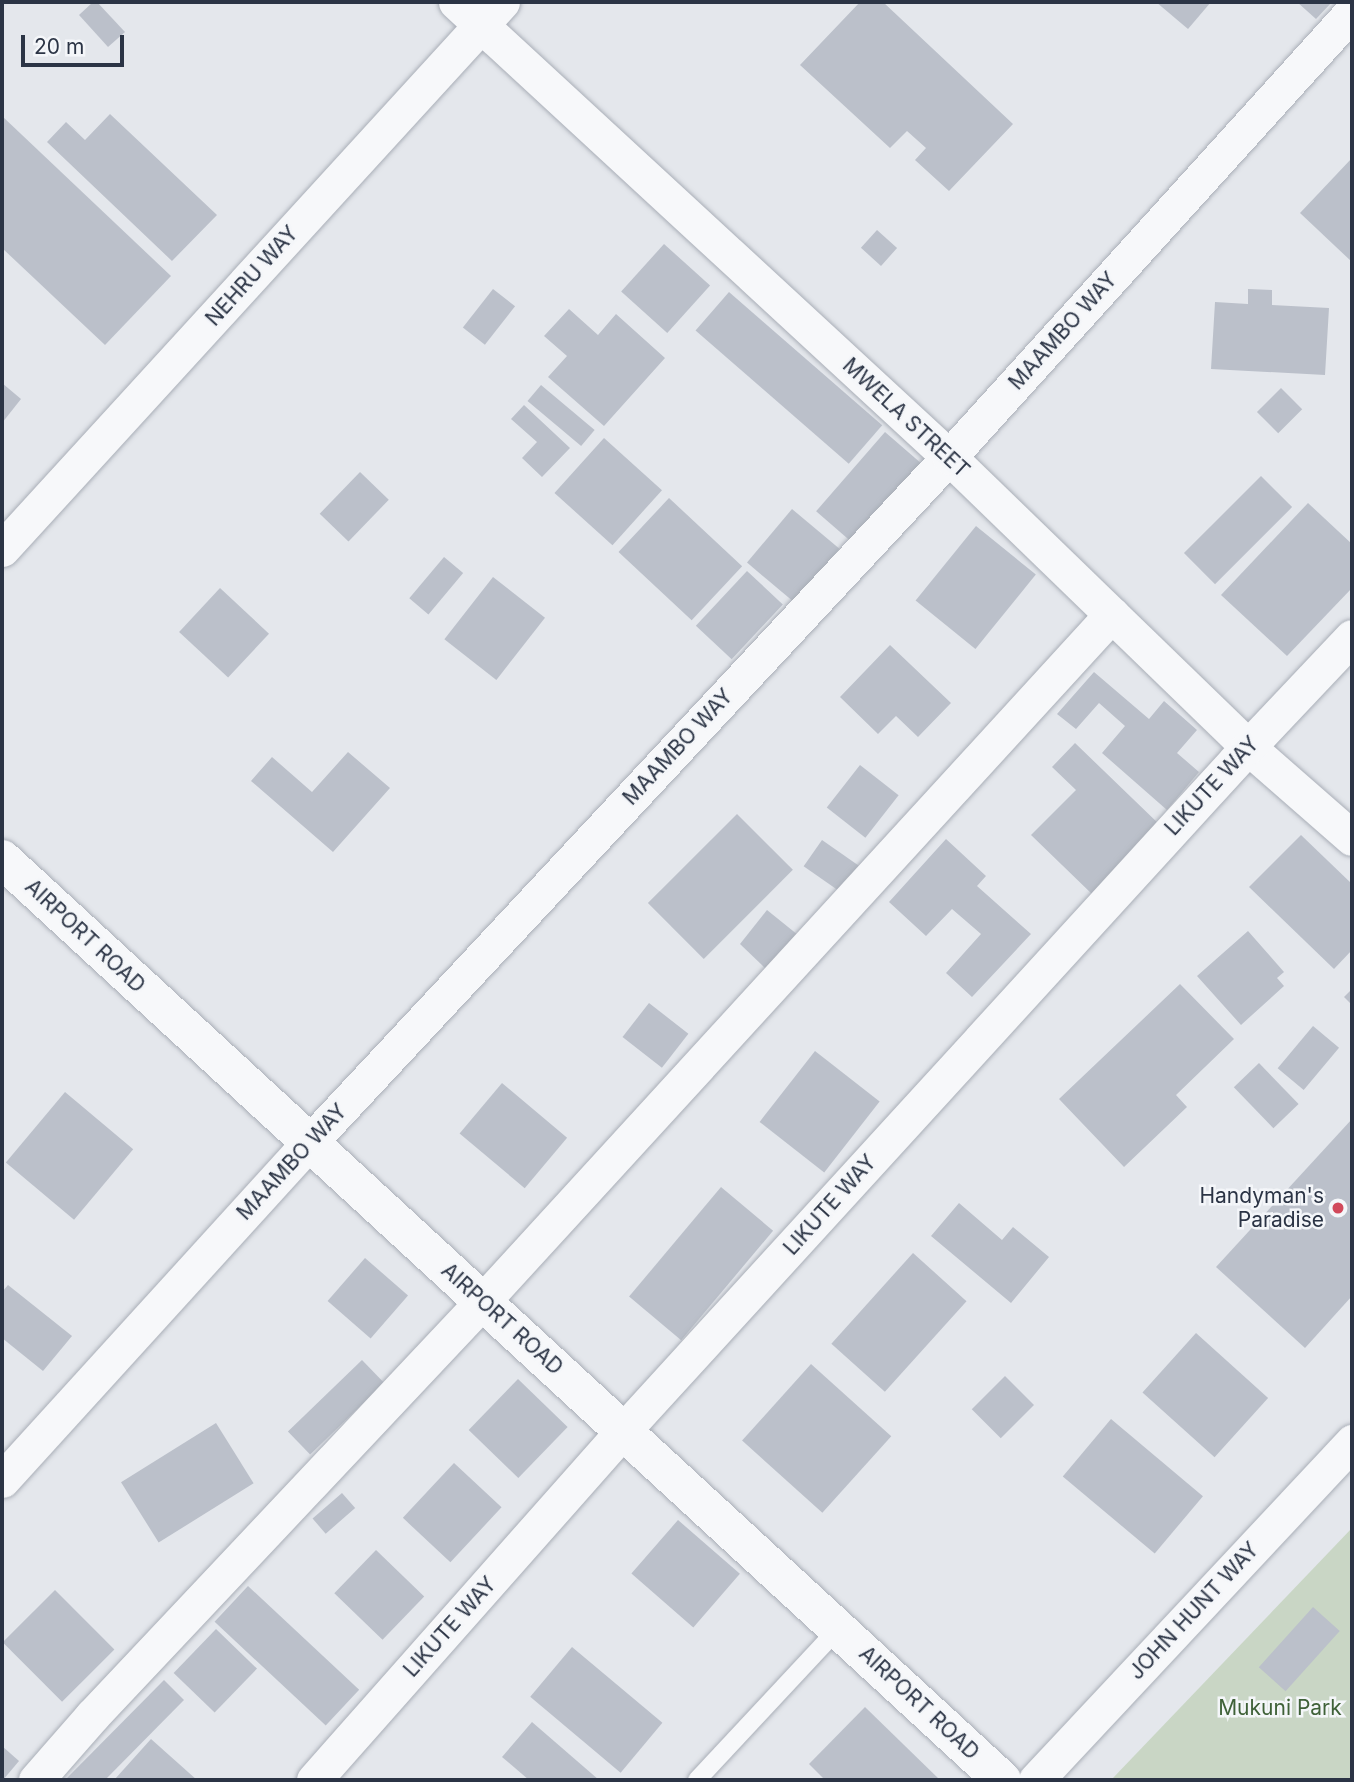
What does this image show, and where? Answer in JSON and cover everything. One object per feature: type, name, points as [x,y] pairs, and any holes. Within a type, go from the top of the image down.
[{"type":"street","name":"MWELA STREET","points":[[480,9],[1248,747],[1352,838]]},
{"type":"street","name":"NEHRU WAY","points":[[2,549],[480,9]]},
{"type":"street","name":"MAAMBO WAY","points":[[2,1480],[309,1143],[949,457],[1352,12]]},
{"type":"street","points":[[36,1780],[92,1716],[483,1301],[1112,614]]},
{"type":"street","name":"LIKUTE WAY","points":[[314,1780],[624,1430],[1248,747],[1352,637]]},
{"type":"street","name":"AIRPORT ROAD","points":[[2,859],[1002,1780]]},
{"type":"street","name":"JOHN HUNT WAY","points":[[1036,1780],[1352,1442]]},
{"type":"lane","points":[[696,1780],[838,1629]]},
{"type":"green space","name":"Mukuni Park","points":[[1352,1528],[1352,1780],[1112,1779]]},
{"type":"building","points":[[93,2],[97,2],[125,32],[108,47],[79,15]]},
{"type":"building","points":[[860,2],[883,2],[1013,124],[949,191],[915,160],[926,148],[907,131],[890,148],[800,65]]},
{"type":"building","points":[[1156,2],[1211,2],[1188,29]]},
{"type":"building","points":[[1297,2],[1332,2],[1316,19]]},
{"type":"building","points":[[110,114],[217,215],[172,261],[47,142],[66,122],[85,140]]},
{"type":"building","points":[[2,116],[171,276],[105,345],[2,248]]},
{"type":"building","points":[[1352,158],[1352,262],[1300,213]]},
{"type":"building","points":[[877,230],[897,248],[881,266],[861,248]]},
{"type":"building","points":[[664,244],[710,285],[667,333],[621,292]]},
{"type":"building","points":[[493,289],[515,306],[485,345],[463,328]]},
{"type":"building","points":[[1248,289],[1272,290],[1272,305],[1329,308],[1325,375],[1211,369],[1215,302],[1248,304]]},
{"type":"building","points":[[729,292],[882,425],[849,464],[696,330]]},
{"type":"building","points":[[569,309],[598,335],[616,314],[665,358],[604,426],[548,377],[567,356],[544,336]]},
{"type":"building","points":[[2,383],[21,399],[2,423]]},
{"type":"building","points":[[541,385],[595,430],[581,446],[528,401]]},
{"type":"building","points":[[1281,388],[1302,409],[1278,433],[1257,412]]},
{"type":"building","points":[[524,405],[570,448],[542,477],[522,458],[537,442],[511,419]]},
{"type":"building","points":[[885,432],[924,466],[855,545],[816,511]]},
{"type":"building","points":[[604,438],[662,490],[612,545],[554,493]]},
{"type":"building","points":[[360,472],[389,500],[348,542],[320,514]]},
{"type":"building","points":[[1261,476],[1292,507],[1215,584],[1184,553]]},
{"type":"building","points":[[669,498],[742,566],[692,620],[619,552]]},
{"type":"building","points":[[1308,503],[1352,544],[1352,588],[1287,656],[1221,595]]},
{"type":"building","points":[[792,509],[839,549],[794,602],[747,563]]},
{"type":"building","points":[[976,526],[1036,574],[975,649],[916,601]]},
{"type":"building","points":[[444,557],[463,573],[428,614],[409,598]]},
{"type":"building","points":[[747,571],[783,604],[732,659],[696,626]]},
{"type":"building","points":[[493,577],[545,618],[496,680],[444,639]]},
{"type":"building","points":[[220,588],[269,634],[228,678],[179,632]]},
{"type":"building","points":[[890,645],[951,703],[918,737],[896,716],[878,734],[840,697]]},
{"type":"building","points":[[1094,672],[1149,719],[1164,701],[1197,730],[1177,753],[1199,772],[1167,810],[1102,753],[1125,726],[1099,703],[1076,729],[1057,714]]},
{"type":"building","points":[[1075,743],[1161,826],[1093,895],[1031,835],[1076,790],[1052,767]]},
{"type":"building","points":[[348,752],[390,788],[333,852],[251,781],[272,757],[312,792]]},
{"type":"building","points":[[860,765],[899,795],[865,838],[827,808]]},
{"type":"building","points":[[737,814],[793,870],[704,959],[648,903]]},
{"type":"building","points":[[1301,835],[1352,884],[1352,950],[1334,969],[1249,887]]},
{"type":"building","points":[[946,839],[986,876],[977,886],[1031,934],[972,997],[946,973],[981,934],[952,909],[926,936],[889,902]]},
{"type":"building","points":[[822,840],[865,870],[846,896],[804,866]]},
{"type":"building","points":[[767,910],[798,935],[766,969],[740,944]]},
{"type":"building","points":[[1248,931],[1284,972],[1277,978],[1284,986],[1241,1025],[1197,976]]},
{"type":"building","points":[[1180,984],[1234,1039],[1176,1095],[1187,1107],[1124,1167],[1059,1099]]},
{"type":"building","points":[[1352,989],[1352,1005],[1344,997]]},
{"type":"building","points":[[649,1003],[688,1034],[662,1068],[623,1037]]},
{"type":"building","points":[[1313,1026],[1339,1048],[1304,1090],[1278,1068]]},
{"type":"building","points":[[815,1051],[880,1101],[824,1172],[760,1122]]},
{"type":"building","points":[[1259,1063],[1299,1104],[1273,1128],[1234,1087]]},
{"type":"building","points":[[502,1083],[567,1138],[525,1188],[460,1134]]},
{"type":"building","points":[[65,1092],[133,1149],[74,1220],[6,1162]]},
{"type":"building","points":[[1352,1119],[1352,1296],[1305,1348],[1216,1267]]},
{"type":"building","points":[[721,1187],[773,1231],[681,1340],[629,1297]]},
{"type":"building","points":[[959,1203],[1002,1240],[1013,1227],[1049,1257],[1011,1303],[931,1236]]},
{"type":"building","points":[[913,1253],[967,1301],[885,1392],[831,1344]]},
{"type":"building","points":[[365,1258],[408,1295],[371,1338],[328,1301]]},
{"type":"building","points":[[8,1285],[72,1336],[43,1371],[2,1338],[2,1292]]},
{"type":"building","points":[[1196,1333],[1268,1398],[1215,1457],[1142,1392]]},
{"type":"building","points":[[362,1360],[384,1383],[310,1455],[288,1432]]},
{"type":"building","points":[[811,1364],[891,1436],[822,1513],[742,1441]]},
{"type":"building","points":[[1005,1376],[1034,1405],[1001,1438],[972,1409]]},
{"type":"building","points":[[518,1379],[568,1427],[518,1478],[469,1430]]},
{"type":"building","points":[[1111,1419],[1203,1496],[1155,1554],[1063,1476]]},
{"type":"building","points":[[216,1423],[254,1483],[159,1543],[121,1482]]},
{"type":"building","points":[[454,1463],[502,1507],[450,1562],[403,1518]]},
{"type":"building","points":[[342,1493],[355,1508],[326,1534],[313,1519]]},
{"type":"building","points":[[678,1520],[740,1574],[693,1627],[631,1574]]},
{"type":"building","points":[[376,1550],[424,1597],[383,1640],[334,1593]]},
{"type":"building","points":[[248,1586],[359,1690],[326,1726],[215,1622]]},
{"type":"building","points":[[55,1590],[114,1649],[62,1702],[3,1642]]},
{"type":"building","points":[[1313,1607],[1340,1631],[1286,1691],[1259,1667]]},
{"type":"building","points":[[216,1629],[257,1669],[215,1712],[174,1673]]},
{"type":"building","points":[[572,1647],[662,1723],[621,1773],[530,1697]]},
{"type":"building","points":[[164,1680],[184,1700],[105,1780],[65,1780]]},
{"type":"building","points":[[865,1707],[940,1780],[825,1780],[809,1764]]},
{"type":"building","points":[[532,1722],[599,1780],[529,1780],[502,1757]]},
{"type":"building","points":[[151,1739],[197,1780],[115,1779]]},
{"type":"building","points":[[2,1746],[19,1761],[3,1780],[2,1780]]},
{"type":"place","name":"Handyman's Paradise","points":[[1338,1208]]}]
